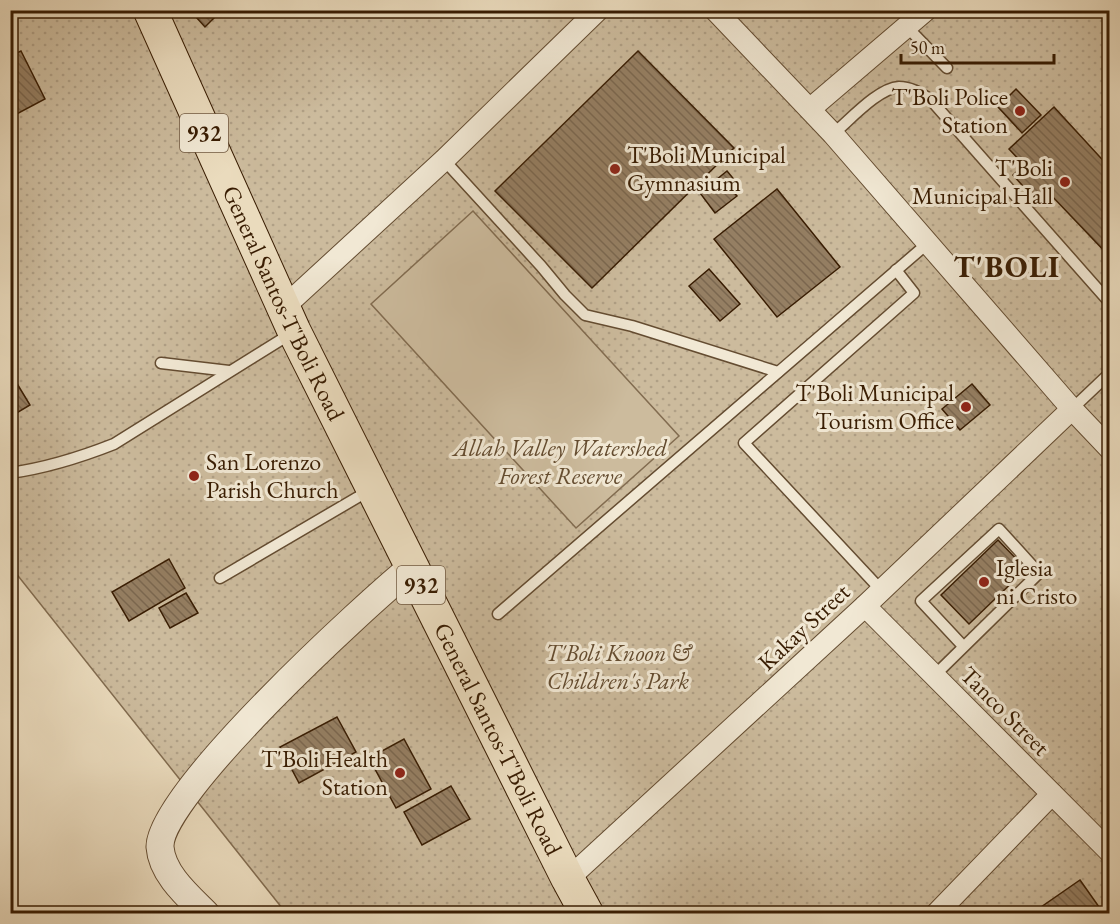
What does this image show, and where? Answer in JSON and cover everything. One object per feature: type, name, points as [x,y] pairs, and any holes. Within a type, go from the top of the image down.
[{"type":"main road","name":"General Santos-T'Boli Road","points":[[150,10],[289,319],[568,879],[582,912]]},
{"type":"street","points":[[289,319],[444,159],[598,10]]},
{"type":"street","points":[[716,10],[833,134],[1072,409],[1110,449]]},
{"type":"street","points":[[810,109],[926,10]]},
{"type":"street","name":"Kakay Street","points":[[568,879],[865,606],[1072,409]]},
{"type":"street","points":[[206,914],[168,871],[162,856],[160,845],[163,830],[173,811],[199,777],[325,644],[378,594],[412,567]]},
{"type":"street","name":"Tanco Street","points":[[865,606],[1110,852]]},
{"type":"street","points":[[936,914],[1052,794]]},
{"type":"lane","points":[[1105,10],[1110,15]]},
{"type":"lane","points":[[907,27],[946,68]]},
{"type":"lane","points":[[833,134],[878,95],[897,87],[911,88],[930,99],[1110,303]]},
{"type":"lane","points":[[444,159],[541,266],[565,296],[585,315],[632,326],[778,372]]},
{"type":"lane","points":[[498,614],[928,243]]},
{"type":"lane","points":[[881,590],[744,443],[914,292],[896,270]]},
{"type":"lane","points":[[10,473],[51,465],[90,454],[114,444],[229,371],[289,319]]},
{"type":"lane","points":[[161,363],[229,371]]},
{"type":"lane","points":[[1072,409],[1110,373]]},
{"type":"lane","points":[[220,578],[373,488]]},
{"type":"lane","points":[[934,676],[1039,573],[999,529],[921,601],[963,646]]},
{"type":"green space","name":"Allah Valley Watershed Forest Reserve","points":[[11,11],[1109,11],[1109,913],[286,913],[11,567]]},
{"type":"green space","points":[[473,211],[679,436],[576,528],[371,304]]},
{"type":"building","points":[[203,10],[222,10],[205,27],[196,17]]},
{"type":"building","points":[[21,51],[45,99],[11,117],[10,56]]},
{"type":"building","name":"T'Boli Municipal Gymnasium","points":[[638,51],[734,148],[592,288],[495,191]]},
{"type":"building","name":"T'Boli Police Station","points":[[1016,89],[1041,115],[1022,133],[998,107]]},
{"type":"building","name":"T'Boli Municipal Hall","points":[[1054,107],[1110,168],[1110,257],[1050,194],[1039,204],[1013,175],[1024,165],[1009,149]]},
{"type":"building","points":[[727,171],[737,183],[730,188],[737,196],[715,213],[700,193]]},
{"type":"building","points":[[777,189],[840,267],[777,317],[714,239]]},
{"type":"building","points":[[709,269],[740,304],[720,321],[689,286]]},
{"type":"building","points":[[10,372],[30,405],[10,417]]},
{"type":"building","name":"T'Boli Municipal Tourism Office","points":[[972,384],[990,405],[960,430],[942,409]]},
{"type":"building","name":"Iglesia ni Cristo","points":[[998,540],[1026,569],[969,624],[941,595]]},
{"type":"building","points":[[169,559],[185,588],[129,621],[112,592]]},
{"type":"building","points":[[186,593],[198,613],[170,628],[159,608]]},
{"type":"building","points":[[337,717],[356,752],[299,783],[280,747]]},
{"type":"building","name":"T'Boli Health Station","points":[[404,739],[431,789],[396,808],[369,758]]},
{"type":"building","points":[[451,786],[470,819],[422,845],[404,812]]},
{"type":"building","points":[[1080,880],[1104,914],[1031,914]]},
{"type":"place","name":"T'Boli Police Station","points":[[1020,111]]},
{"type":"place","name":"T'Boli Municipal Gymnasium","points":[[615,169]]},
{"type":"place","name":"T'Boli Municipal Hall","points":[[1065,182]]},
{"type":"place","name":"T'Boli Municipal Tourism Office","points":[[966,407]]},
{"type":"place","name":"San Lorenzo Parish Church","points":[[194,476]]},
{"type":"place","name":"Iglesia ni Cristo","points":[[984,582]]},
{"type":"place","name":"T'Boli Health Station","points":[[400,773]]},
{"type":"district","name":"T'BOLI","points":[[1007,267]]},
{"type":"park label","name":"T'Boli Knoon & Children's Park","points":[[618,667]]}]
